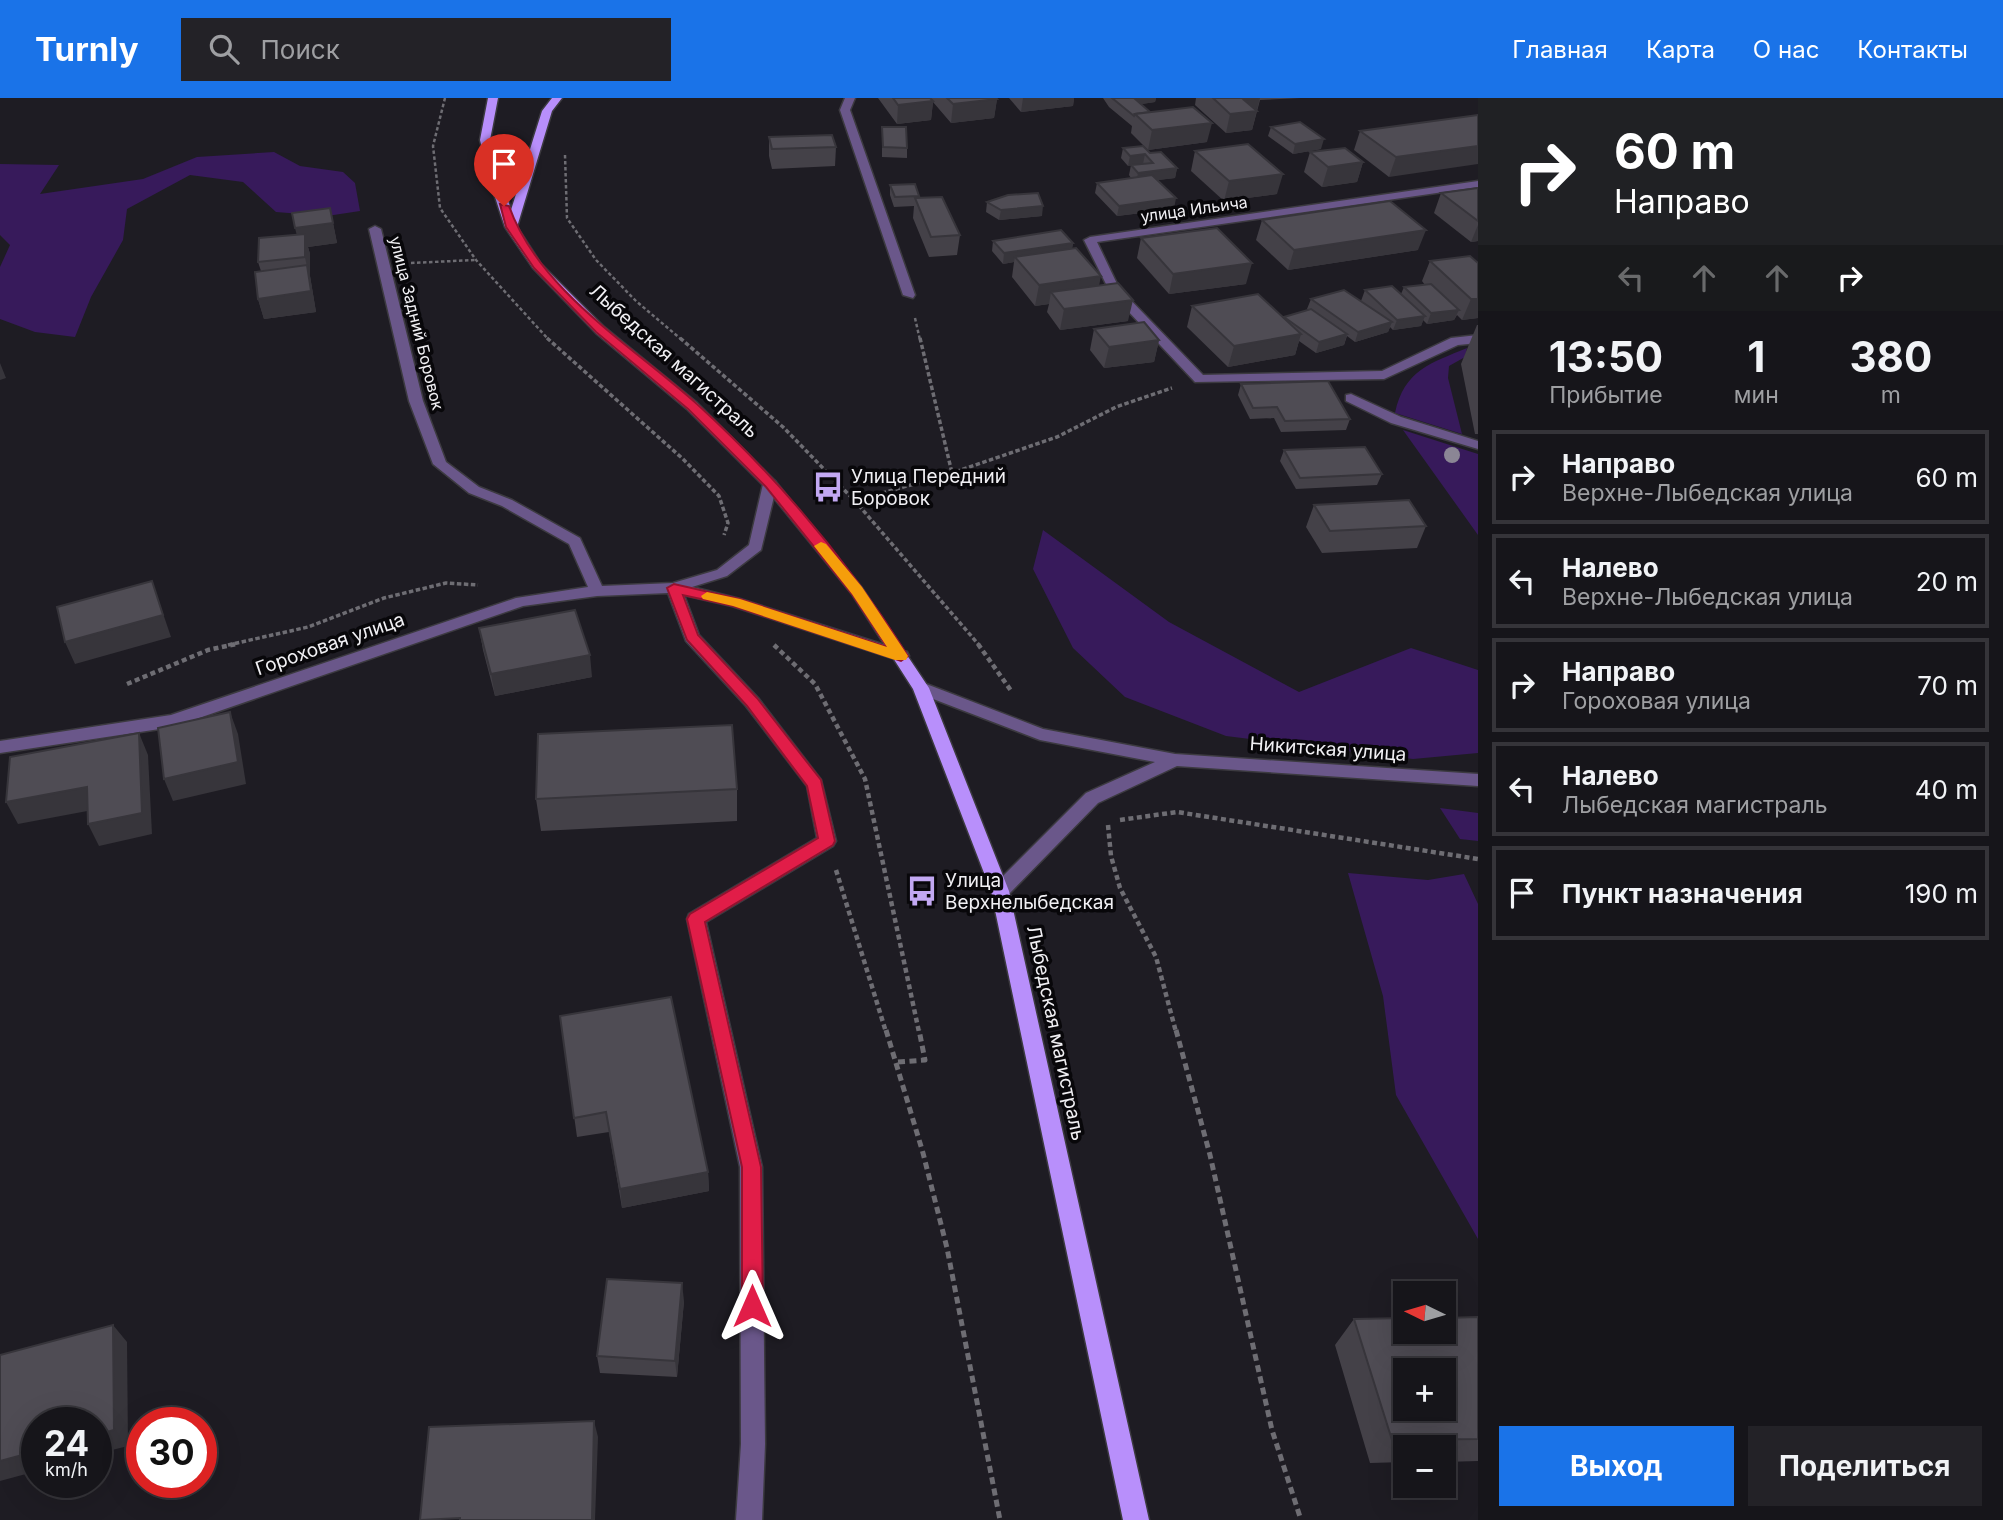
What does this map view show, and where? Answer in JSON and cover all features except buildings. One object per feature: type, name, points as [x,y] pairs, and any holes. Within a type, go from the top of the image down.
[{"type":"main road","name":"Лыбедская магистраль","points":[[493,98],[485,140],[496,186],[511,227],[537,266],[600,330],[692,407],[770,484],[857,591],[921,688],[1000,891],[1136,1520]]},
{"type":"main road","points":[[511,227],[547,111],[557,98]]},
{"type":"street","points":[[849,98],[845,110],[909,295]]},
{"type":"street","name":"улица Ильича","points":[[1200,379],[1114,289],[1090,240],[1478,184]]},
{"type":"street","name":"улица Задний Боровок","points":[[375,229],[416,401],[440,464],[474,490],[507,503],[575,541],[597,592]]},
{"type":"street","points":[[1200,379],[1384,374],[1455,341],[1478,339]]},
{"type":"street","points":[[1351,398],[1396,420],[1478,445]]},
{"type":"street","name":"Гороховая улица","points":[[0,747],[173,721],[521,601],[597,592],[674,588],[722,573],[756,547],[770,484]]},
{"type":"street","points":[[674,588],[692,637],[752,702],[815,784],[827,841],[696,919],[751,1167],[753,1444],[749,1520]]},
{"type":"street","name":"Гороховая улица","points":[[674,588],[736,603],[901,656]]},
{"type":"street","name":"Никитская улица","points":[[921,688],[1040,734],[1175,760],[1478,780]]},
{"type":"street","name":"Никитская улица","points":[[1000,891],[1092,799],[1175,760]]},
{"type":"path","points":[[565,146],[567,218],[596,260],[636,301],[783,427],[855,501],[979,645],[1015,696]]},
{"type":"path","points":[[385,264],[476,260]]},
{"type":"path","points":[[909,295],[952,474]]},
{"type":"path","points":[[855,501],[952,474],[1057,438],[1116,407],[1200,379]]},
{"type":"path","points":[[127,684],[208,650],[307,627],[384,598],[446,583],[484,585]]},
{"type":"path","points":[[769,642],[816,684],[865,779],[925,1060],[898,1062]]},
{"type":"path","points":[[1108,822],[1177,812],[1478,859]]},
{"type":"path","points":[[1104,815],[1108,822],[1111,856],[1120,888],[1156,957],[1210,1155],[1272,1430],[1301,1520]]},
{"type":"path","points":[[827,841],[872,995],[898,1062],[947,1247],[1000,1520]]},
{"type":"shaded area","points":[[274,152],[300,166],[343,172],[355,183],[360,211],[327,216],[276,212],[243,182],[190,175],[127,209],[123,240],[91,297],[75,337],[35,332],[0,319],[0,267],[10,245],[0,235],[0,164],[59,165],[40,194],[143,179],[197,157]]},
{"type":"shaded area","points":[[1467,348],[1465,357],[1449,366],[1448,378],[1462,434],[1395,413],[1399,398],[1412,377],[1431,364]]},
{"type":"shaded area","points":[[1403,430],[1478,454],[1478,535]]},
{"type":"shaded area","points":[[1043,530],[1169,622],[1299,692],[1411,648],[1478,670],[1478,753],[1413,759],[1226,736],[1125,697],[1073,648],[1033,569]]},
{"type":"shaded area","points":[[1440,808],[1478,813],[1478,841],[1460,839]]},
{"type":"shaded area","points":[[1348,873],[1428,880],[1464,874],[1478,904],[1478,1239],[1396,1095],[1383,996]]},
{"type":"slow traffic","points":[[707,596],[901,656],[857,591],[821,546]]},
{"type":"place","name":"Улица Передний Боровок","points":[[828,487]]},
{"type":"place","name":"Улица Верхнелыбедская","points":[[922,891]]},
{"type":"route","points":[[504,206],[511,227],[537,266],[600,330],[692,407],[770,484],[857,591],[901,656],[736,603],[674,588],[692,637],[752,702],[815,784],[827,841],[696,919],[751,1167],[752,1306]]}]
